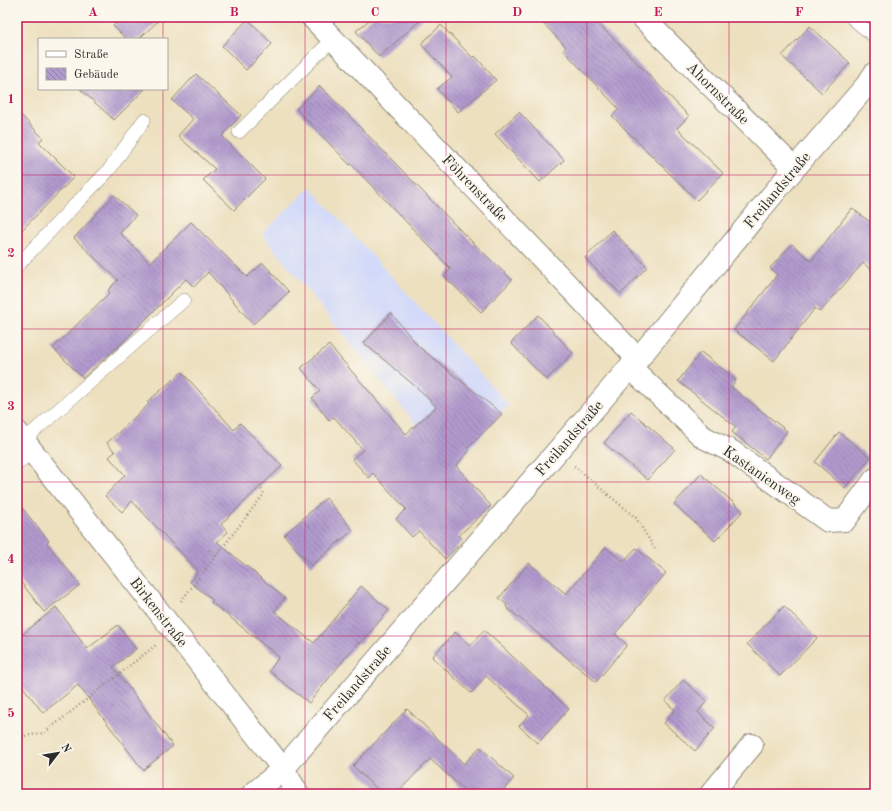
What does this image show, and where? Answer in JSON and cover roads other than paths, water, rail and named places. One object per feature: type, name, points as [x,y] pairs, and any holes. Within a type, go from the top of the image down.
[{"type":"street","name":"Föhrenstraße","points":[[312,17],[634,363]]},
{"type":"street","name":"Ahornstraße","points":[[642,17],[794,168]]},
{"type":"street","name":"Freilandstraße","points":[[253,794],[283,769],[634,363],[794,168],[866,86],[875,73]]},
{"type":"street","name":"Kastanienweg","points":[[634,363],[703,437],[731,450],[828,521],[845,520],[875,479]]},
{"type":"street","name":"Birkenstraße","points":[[23,447],[174,631],[283,769],[298,794]]},
{"type":"street","points":[[710,794],[752,744]]},
{"type":"lane","points":[[851,17],[875,37]]},
{"type":"lane","points":[[239,132],[333,39]]},
{"type":"lane","points":[[17,266],[109,170],[144,120]]},
{"type":"lane","points":[[23,447],[184,300]]}]
